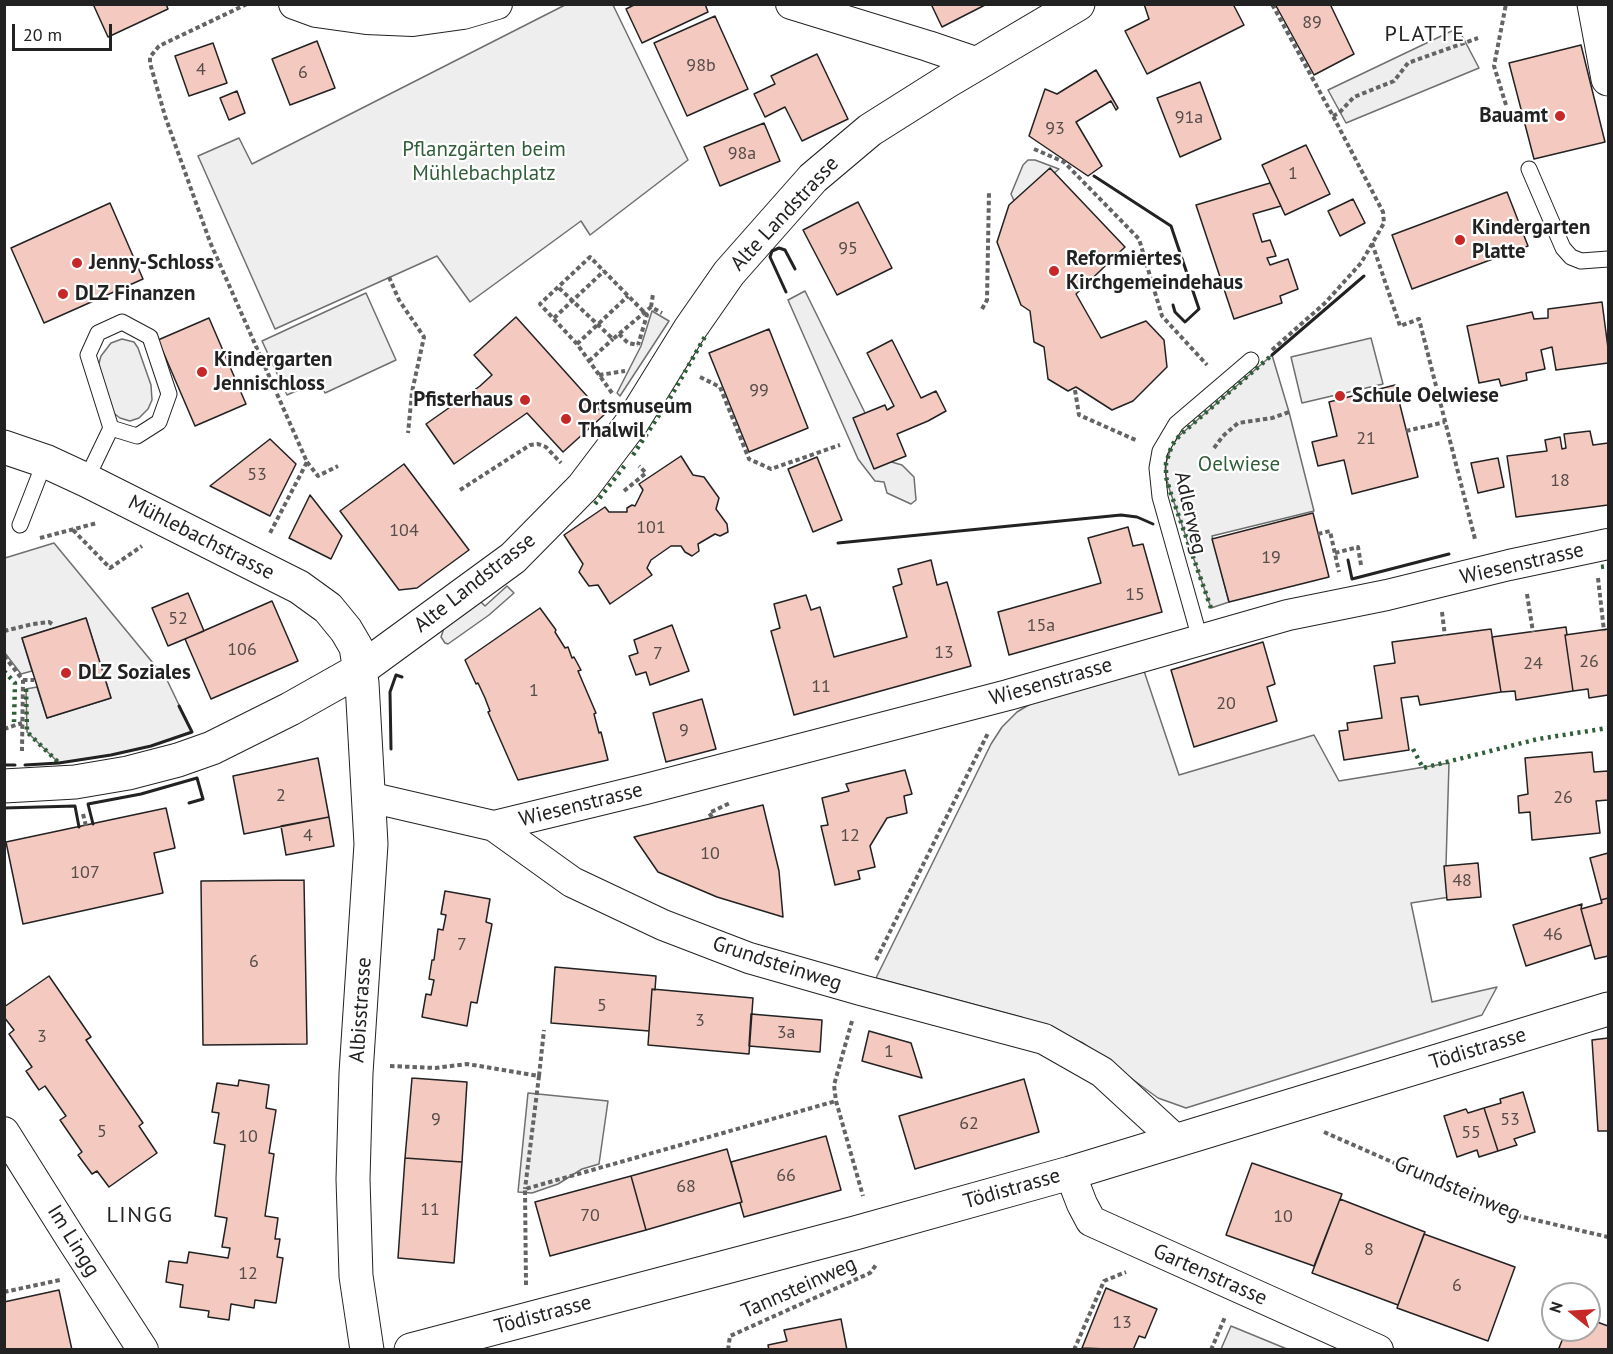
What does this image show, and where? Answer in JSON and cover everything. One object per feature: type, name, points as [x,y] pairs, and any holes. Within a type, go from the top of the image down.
[{"type":"street","points":[[294,4],[316,12],[366,19],[413,21],[463,14],[497,4]]},
{"type":"street","points":[[791,4],[928,45],[978,63]]},
{"type":"street","name":"Alte Landstrasse","points":[[4,786],[75,782],[128,773],[178,760],[212,748],[290,709],[361,669],[513,558],[583,487],[633,421],[690,329],[729,273],[813,178],[870,130],[1078,4]]},
{"type":"street","points":[[1594,4],[1608,79]]},
{"type":"street","name":"Mühlebachstrasse","points":[[4,447],[45,461],[86,480],[299,587],[328,608],[346,630],[356,647],[361,669]]},
{"type":"street","name":"Wiesenstrasse","points":[[494,826],[1008,695],[1288,615],[1387,595],[1608,544]]},
{"type":"street","name":"Albisstrasse","points":[[361,669],[370,844],[356,1073],[353,1179],[356,1276],[368,1350]]},
{"type":"street","name":"Grundsteinweg","points":[[369,797],[494,826],[572,882],[663,925],[749,958],[1044,1039],[1102,1072],[1177,1141]]},
{"type":"street","name":"Tödistrasse","points":[[411,1350],[855,1233],[1070,1173],[1608,1009]]},
{"type":"street","name":"Im Lingg","points":[[4,1132],[143,1350]]},
{"type":"street","name":"Gartenstrasse","points":[[1070,1173],[1091,1221],[1378,1350]]},
{"type":"lane","points":[[1529,169],[1563,248],[1571,257],[1581,261],[1608,259]]},
{"type":"lane","points":[[86,480],[111,428],[88,355],[98,333],[122,322],[150,337],[169,394],[159,422],[136,436],[111,428]]},
{"type":"lane","name":"Adlerweg","points":[[1200,639],[1160,497],[1157,468],[1160,451],[1176,424],[1251,360]]},
{"type":"lane","points":[[20,525],[45,461]]},
{"type":"path","points":[[247,4],[159,46],[150,57],[150,63],[165,116],[210,242],[307,462],[318,476],[338,466]]},
{"type":"path","points":[[1251,360],[1262,360],[1326,302],[1361,263],[1383,223],[1383,212],[1272,4]]},
{"type":"path","points":[[1506,4],[1494,66],[1506,105]]},
{"type":"path","points":[[1333,116],[1339,113],[1354,97],[1394,81],[1408,63],[1478,38]]},
{"type":"path","points":[[1034,149],[1064,162],[1139,238],[1162,316],[1225,382]]},
{"type":"path","points":[[982,309],[987,300],[989,192]]},
{"type":"path","points":[[1372,243],[1400,326],[1419,319],[1478,548]]},
{"type":"path","points":[[617,386],[613,393],[577,344],[540,304],[590,257],[647,315],[634,354]]},
{"type":"path","points":[[554,318],[604,271]]},
{"type":"path","points":[[389,277],[399,300],[424,337],[412,392],[408,433]]},
{"type":"path","points":[[559,288],[613,339]]},
{"type":"path","points":[[589,361],[651,306],[653,294]]},
{"type":"path","points":[[577,344],[628,296]]},
{"type":"path","points":[[651,306],[671,318]]},
{"type":"path","points":[[619,334],[628,343],[638,345]]},
{"type":"path","points":[[621,378],[630,362]]},
{"type":"path","points":[[599,375],[626,371]]},
{"type":"path","points":[[694,374],[720,387],[749,459],[771,469],[840,445]]},
{"type":"path","points":[[1075,390],[1079,415],[1160,451]]},
{"type":"path","points":[[1214,448],[1223,436],[1238,423],[1289,412]]},
{"type":"path","points":[[1406,431],[1445,422]]},
{"type":"path","points":[[460,490],[530,445],[538,444],[546,447],[568,470]]},
{"type":"path","points":[[269,536],[307,462]]},
{"type":"path","points":[[636,483],[646,473],[637,463]]},
{"type":"path","points":[[39,539],[105,521]]},
{"type":"path","points":[[73,530],[110,568],[149,542]]},
{"type":"path","points":[[1318,534],[1330,531],[1337,563]]},
{"type":"path","points":[[1463,541],[1475,539]]},
{"type":"path","points":[[1335,553],[1358,547],[1361,565],[1373,563]]},
{"type":"path","points":[[1598,573],[1604,631]]},
{"type":"path","points":[[1527,589],[1533,632]]},
{"type":"path","points":[[4,631],[33,624],[49,622],[52,624]]},
{"type":"path","points":[[4,656],[23,680],[22,756]]},
{"type":"path","points":[[23,680],[34,680]]},
{"type":"path","points":[[4,729],[22,723]]},
{"type":"path","points":[[874,964],[993,724]]},
{"type":"path","points":[[854,1012],[834,1085],[836,1101],[864,1198]]},
{"type":"path","points":[[526,1287],[525,1189],[544,1030]]},
{"type":"path","points":[[382,1065],[435,1068],[467,1064],[538,1076]]},
{"type":"path","points":[[525,1189],[836,1101]]},
{"type":"path","name":"Grundsteinweg","points":[[1320,1130],[1509,1214],[1608,1237]]},
{"type":"path","name":"Tannsteinweg","points":[[728,1350],[730,1336],[870,1273],[876,1265],[873,1261]]},
{"type":"path","points":[[1074,1350],[1104,1281],[1131,1270]]},
{"type":"path","points":[[4,1292],[65,1279]]},
{"type":"path","points":[[1211,1350],[1229,1308]]},
{"type":"green space","name":"Pflanzgärten beim Mühlebachplatz","points":[[565,5],[613,5],[688,160],[590,235],[581,221],[470,302],[437,256],[275,329],[198,156],[239,138],[252,164]]},
{"type":"green space","points":[[1458,28],[1479,68],[1346,123],[1328,90]]},
{"type":"green space","points":[[1028,160],[1035,160],[1059,169],[1016,205],[1011,194],[1023,165]]},
{"type":"green space","points":[[805,291],[869,421],[881,459],[902,465],[914,477],[916,500],[911,504],[887,493],[884,482],[875,481],[858,459],[788,300]]},
{"type":"green space","points":[[366,293],[396,360],[325,393],[319,381],[287,395],[262,341]]},
{"type":"green space","points":[[652,311],[669,321],[620,396],[617,393],[641,346]]},
{"type":"green space","points":[[1371,338],[1383,384],[1302,403],[1291,357]]},
{"type":"green space","points":[[122,339],[134,342],[138,348],[151,385],[152,400],[148,409],[139,418],[130,421],[112,412],[97,370],[101,356],[111,343]]},
{"type":"green space","name":"Oelwiese","points":[[1272,355],[1314,511],[1212,536],[1229,602],[1211,608],[1170,491],[1166,477],[1166,463],[1172,445],[1180,435]]},
{"type":"green space","points":[[54,543],[167,680],[192,732],[151,746],[59,763],[27,732],[26,689],[37,687],[47,718],[111,698],[86,618],[22,638],[32,671],[21,674],[5,653],[5,558]]},
{"type":"green space","points":[[507,586],[514,593],[489,615],[448,644],[445,643],[441,637],[444,628],[480,601],[485,606]]},
{"type":"green space","points":[[1143,668],[1179,775],[1314,735],[1339,781],[1449,763],[1446,865],[1450,897],[1411,903],[1432,1002],[1497,987],[1482,1015],[1186,1108],[1158,1098],[1083,1043],[1021,1017],[876,978],[991,744],[1002,727],[1017,712],[1032,703]]},
{"type":"green space","points":[[528,1093],[608,1101],[599,1164],[582,1169],[558,1184],[532,1193],[518,1192]]},
{"type":"green space","points":[[1231,1326],[1287,1349],[1221,1349]]},
{"type":"building","points":[[93,4],[166,4],[168,9],[108,37]]},
{"type":"building","points":[[636,4],[705,4],[708,12],[642,43],[626,9]]},
{"type":"building","points":[[931,4],[987,4],[942,27]]},
{"type":"building","points":[[1144,4],[1233,4],[1244,25],[1147,74],[1125,31],[1149,19]]},
{"type":"building","points":[[1275,4],[1330,4],[1354,54],[1314,75]]},
{"type":"building","points":[[715,16],[748,89],[687,116],[654,43]]},
{"type":"building","points":[[317,41],[335,88],[290,105],[272,59]]},
{"type":"building","points":[[213,43],[227,83],[189,96],[175,56]]},
{"type":"building","name":"Bauamt","points":[[1581,45],[1605,142],[1534,159],[1509,63]]},
{"type":"building","points":[[817,54],[848,119],[802,141],[785,107],[765,117],[754,94],[775,84],[771,76]]},
{"type":"building","points":[[1096,70],[1118,108],[1116,110],[1111,101],[1076,122],[1102,166],[1088,176],[1029,136],[1045,89],[1057,94]]},
{"type":"building","points":[[1200,82],[1221,139],[1180,157],[1157,98]]},
{"type":"building","points":[[237,91],[245,113],[229,120],[220,98]]},
{"type":"building","points":[[764,123],[780,161],[720,186],[704,147]]},
{"type":"building","points":[[1306,145],[1330,194],[1285,215],[1262,165]]},
{"type":"building","name":"Reformiertes Kirchgemeindehaus","points":[[1050,168],[1125,247],[1076,294],[1101,338],[1146,321],[1164,340],[1167,367],[1133,401],[1112,410],[1076,387],[1068,391],[1048,379],[1044,347],[1034,342],[1030,311],[1021,305],[997,242],[1009,205]]},
{"type":"building","points":[[1270,183],[1281,206],[1253,214],[1262,242],[1270,240],[1276,256],[1267,258],[1270,265],[1288,259],[1298,289],[1280,296],[1282,303],[1234,319],[1196,205]]},
{"type":"building","name":"Kindergarten Platte","points":[[1507,192],[1528,246],[1412,289],[1392,235]]},
{"type":"building","points":[[1353,199],[1365,223],[1340,236],[1328,211]]},
{"type":"building","points":[[858,202],[892,268],[837,295],[803,230]]},
{"type":"building","name":"Jenny-Schloss","points":[[110,203],[143,279],[44,323],[11,248]]},
{"type":"building","points":[[1602,302],[1608,363],[1556,370],[1552,347],[1541,350],[1545,369],[1526,373],[1527,380],[1501,386],[1499,379],[1479,383],[1467,326],[1532,312],[1534,319],[1548,318],[1548,309]]},
{"type":"building","name":"Pfisterhaus","points":[[516,317],[604,415],[563,452],[527,413],[454,464],[426,424],[492,375],[474,355]]},
{"type":"building","name":"Kindergarten Jennischloss","points":[[209,318],[246,404],[195,426],[158,340]]},
{"type":"building","points":[[769,329],[808,428],[749,452],[709,353]]},
{"type":"building","points":[[892,340],[921,398],[936,391],[946,411],[897,434],[906,456],[874,469],[853,418],[885,405],[887,410],[894,406],[867,353]]},
{"type":"building","points":[[1395,385],[1418,477],[1352,494],[1344,460],[1318,466],[1312,442],[1337,436],[1329,402]]},
{"type":"building","points":[[1590,431],[1593,445],[1608,443],[1608,505],[1516,517],[1507,456],[1547,451],[1545,440],[1560,437],[1562,449],[1566,448],[1564,434]]},
{"type":"building","points":[[270,439],[296,464],[270,516],[210,486]]},
{"type":"building","points":[[681,456],[693,475],[704,477],[719,498],[716,509],[727,524],[728,532],[720,536],[715,534],[698,544],[699,551],[692,556],[681,546],[671,546],[651,560],[647,568],[652,575],[610,604],[598,585],[589,586],[579,572],[583,564],[564,535],[605,507],[609,512],[627,512],[627,508],[635,506],[643,490],[639,484]]},
{"type":"building","points":[[817,457],[842,520],[813,532],[788,469]]},
{"type":"building","points":[[1498,458],[1504,487],[1478,493],[1471,463]]},
{"type":"building","points":[[404,464],[469,550],[417,588],[399,590],[340,511]]},
{"type":"building","points":[[310,495],[342,536],[331,559],[289,538]]},
{"type":"building","points":[[1313,513],[1329,577],[1229,602],[1212,539]]},
{"type":"building","points":[[1128,527],[1133,546],[1143,544],[1162,612],[1009,655],[998,612],[1101,583],[1088,538]]},
{"type":"building","points":[[931,560],[937,585],[947,582],[971,666],[794,715],[771,631],[780,628],[774,604],[806,595],[811,610],[820,607],[834,657],[907,637],[893,587],[902,584],[898,569]]},
{"type":"building","points":[[188,593],[204,631],[168,646],[152,608]]},
{"type":"building","points":[[272,601],[298,661],[211,699],[185,639]]},
{"type":"building","points":[[540,608],[556,630],[565,648],[568,647],[572,658],[574,657],[581,670],[578,671],[596,713],[594,714],[608,760],[518,780],[488,712],[490,711],[485,698],[465,660]]},
{"type":"building","points":[[86,618],[111,698],[47,718],[22,638]]},
{"type":"building","points":[[672,625],[689,671],[650,685],[646,672],[636,675],[629,656],[638,653],[634,640]]},
{"type":"building","points":[[1566,627],[1567,635],[1565,635],[1573,691],[1516,700],[1515,691],[1501,692],[1492,637]]},
{"type":"building","points":[[1491,629],[1501,692],[1420,705],[1418,696],[1401,698],[1409,750],[1344,760],[1339,731],[1348,730],[1347,723],[1382,718],[1374,666],[1395,663],[1392,642]]},
{"type":"building","points":[[1608,629],[1608,695],[1589,698],[1588,689],[1573,691],[1565,635]]},
{"type":"building","points":[[1263,642],[1275,684],[1267,687],[1277,721],[1194,747],[1171,670]]},
{"type":"building","points":[[702,699],[716,749],[666,762],[653,713]]},
{"type":"building","points":[[1592,752],[1594,772],[1608,771],[1608,800],[1596,801],[1600,833],[1532,840],[1530,812],[1519,813],[1518,796],[1528,794],[1525,758]]},
{"type":"building","points":[[318,758],[329,817],[244,834],[233,776]]},
{"type":"building","points":[[905,770],[912,794],[904,796],[907,813],[887,818],[870,846],[875,867],[858,871],[860,879],[835,885],[821,826],[828,825],[822,798],[849,791],[846,784]]},
{"type":"building","points":[[763,805],[779,871],[783,917],[717,897],[658,872],[634,837]]},
{"type":"building","points":[[166,808],[175,848],[154,853],[163,893],[23,924],[6,842]]},
{"type":"building","points":[[329,817],[334,846],[286,855],[281,826]]},
{"type":"building","points":[[1608,853],[1608,898],[1601,900],[1590,858]]},
{"type":"building","points":[[1478,863],[1481,897],[1447,900],[1444,866]]},
{"type":"building","points":[[304,880],[307,1044],[203,1045],[201,881]]},
{"type":"building","points":[[445,891],[490,899],[486,922],[492,924],[477,1003],[471,1002],[467,1026],[422,1017],[426,994],[431,995],[434,980],[429,979],[438,929],[443,930],[446,915],[441,914]]},
{"type":"building","points":[[1608,898],[1608,956],[1595,959],[1581,909],[1602,903],[1601,900]]},
{"type":"building","points":[[1582,904],[1581,909],[1591,945],[1526,966],[1513,925]]},
{"type":"building","points":[[555,967],[656,976],[655,990],[652,989],[649,1031],[551,1023]]},
{"type":"building","points":[[49,976],[91,1037],[86,1040],[143,1123],[139,1126],[157,1153],[109,1187],[97,1171],[92,1174],[78,1155],[82,1152],[60,1120],[66,1116],[45,1086],[39,1090],[26,1071],[32,1067],[9,1034],[14,1030],[4,1017],[4,1007]]},
{"type":"building","points":[[652,989],[753,998],[749,1054],[648,1045]]},
{"type":"building","points":[[751,1014],[822,1020],[820,1052],[749,1046]]},
{"type":"building","points":[[869,1031],[911,1043],[922,1078],[862,1061]]},
{"type":"building","points":[[1608,1038],[1608,1131],[1598,1131],[1592,1040]]},
{"type":"building","points":[[412,1078],[467,1082],[462,1162],[405,1158]]},
{"type":"building","points":[[1024,1079],[1039,1132],[915,1169],[899,1116]]},
{"type":"building","points":[[239,1080],[269,1085],[266,1108],[276,1110],[269,1153],[274,1154],[265,1216],[278,1218],[275,1239],[280,1239],[277,1257],[283,1258],[276,1303],[255,1300],[254,1308],[231,1304],[229,1320],[208,1317],[209,1311],[180,1307],[183,1285],[166,1282],[169,1261],[187,1263],[189,1252],[228,1258],[230,1248],[222,1247],[227,1218],[215,1216],[225,1145],[214,1143],[219,1113],[212,1112],[217,1083],[238,1086]]},
{"type":"building","points":[[1523,1092],[1535,1132],[1514,1139],[1517,1145],[1498,1151],[1484,1108],[1501,1103],[1500,1099]]},
{"type":"building","points":[[1484,1108],[1498,1151],[1479,1157],[1477,1150],[1457,1157],[1444,1116],[1466,1109],[1468,1113]]},
{"type":"building","points":[[826,1136],[841,1190],[744,1217],[731,1162]]},
{"type":"building","points":[[727,1149],[742,1202],[646,1230],[631,1176]]},
{"type":"building","points":[[405,1158],[462,1162],[454,1263],[398,1258]]},
{"type":"building","points":[[1252,1163],[1342,1194],[1314,1266],[1226,1235]]},
{"type":"building","points":[[631,1176],[646,1230],[550,1256],[535,1202]]},
{"type":"building","points":[[1340,1199],[1425,1232],[1398,1305],[1312,1273]]},
{"type":"building","points":[[1424,1234],[1515,1267],[1488,1341],[1397,1308]]},
{"type":"building","points":[[1106,1288],[1157,1309],[1145,1338],[1139,1336],[1133,1350],[1082,1348]]},
{"type":"building","points":[[59,1290],[72,1350],[4,1350],[4,1302]]},
{"type":"building","points":[[841,1319],[847,1350],[769,1350],[768,1345],[787,1341],[784,1330]]},
{"type":"building","points":[[1601,1323],[1608,1326],[1608,1350],[1563,1350],[1559,1348],[1561,1342],[1601,1342]]},
{"type":"hedge","points":[[633,455],[669,400],[707,333]]},
{"type":"hedge","points":[[1211,608],[1170,491],[1166,477],[1166,463],[1172,445],[1180,435],[1272,355]]},
{"type":"hedge","points":[[595,504],[626,464]]},
{"type":"hedge","points":[[1601,567],[1608,566]]},
{"type":"hedge","points":[[4,671],[15,683],[14,722]]},
{"type":"hedge","points":[[26,689],[27,732],[59,763]]},
{"type":"hedge","points":[[1413,749],[1423,768],[1538,739],[1608,728]]},
{"type":"wall","points":[[1094,176],[1171,226],[1199,309],[1185,322],[1175,312],[1173,305]]},
{"type":"wall","points":[[786,292],[770,257],[772,251],[779,248],[785,250],[795,269]]},
{"type":"wall","points":[[1272,355],[1364,276]]},
{"type":"wall","points":[[838,543],[1121,515],[1137,517],[1153,524]]},
{"type":"wall","points":[[1348,560],[1352,579],[1449,554]]},
{"type":"wall","points":[[391,749],[390,692],[396,675],[402,677]]},
{"type":"wall","points":[[25,765],[59,763],[111,755],[151,746],[192,732],[179,706]]},
{"type":"wall","points":[[4,765],[15,765]]},
{"type":"wall","points":[[93,824],[88,804],[141,794],[197,778],[203,799],[189,803]]},
{"type":"wall","points":[[4,808],[75,806],[79,827]]},
{"type":"place","name":"Bauamt","points":[[1560,116]]},
{"type":"place","name":"Kindergarten Platte","points":[[1460,240]]},
{"type":"place","name":"Jenny-Schloss","points":[[77,263]]},
{"type":"place","name":"Reformiertes Kirchgemeindehaus","points":[[1054,271]]},
{"type":"place","name":"DLZ Finanzen","points":[[63,294]]},
{"type":"place","name":"Kindergarten Jennischloss","points":[[202,372]]},
{"type":"place","name":"Schule Oelwiese","points":[[1340,396]]},
{"type":"place","name":"Pfisterhaus","points":[[525,400]]},
{"type":"place","name":"Ortsmuseum Thalwil","points":[[566,419]]},
{"type":"place","name":"DLZ Soziales","points":[[66,673]]},
{"type":"district","name":"PLATTE","points":[[1425,35]]},
{"type":"district","name":"LINGG","points":[[140,1216]]}]
